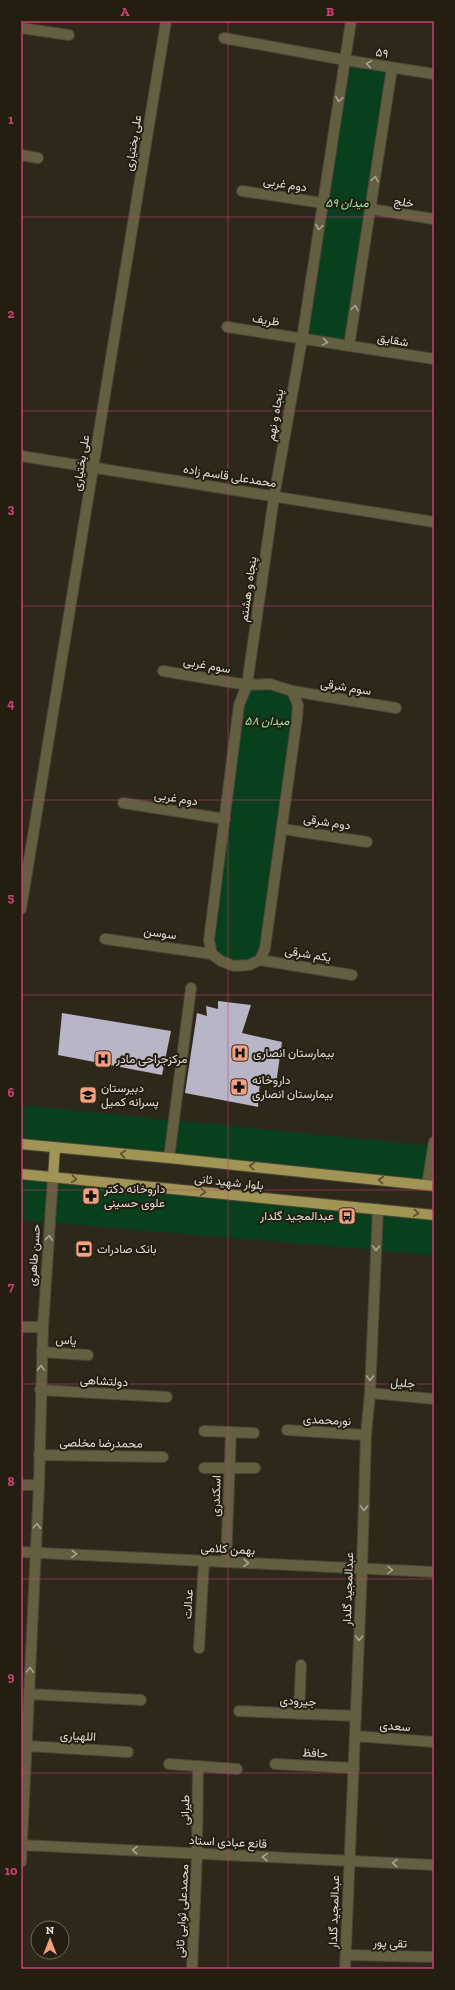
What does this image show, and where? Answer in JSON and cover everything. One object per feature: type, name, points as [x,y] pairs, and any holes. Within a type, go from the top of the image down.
[{"type":"main road","name":"بلوار شهید ثانی","points":[[21,1144],[431,1185]]},
{"type":"main road","points":[[53,1177],[55,1148]]},
{"type":"main road","name":"بلوار شهید ثانی","points":[[21,1174],[434,1215]]},
{"type":"street","name":"علی بختیاری","points":[[21,909],[166,21]]},
{"type":"street","points":[[349,346],[302,339],[352,21]]},
{"type":"street","points":[[21,28],[69,35]]},
{"type":"street","name":"۵۹","points":[[224,38],[392,68],[349,346]]},
{"type":"street","points":[[392,68],[434,74]]},
{"type":"street","points":[[21,155],[38,158]]},
{"type":"street","name":"دوم غربی","points":[[242,191],[323,203]]},
{"type":"street","name":"خلج","points":[[370,210],[434,219]]},
{"type":"street","name":"ظریف","points":[[227,327],[302,339]]},
{"type":"street","name":"پنجاه و نهم","points":[[274,496],[302,339]]},
{"type":"street","name":"شقایق","points":[[349,346],[434,359]]},
{"type":"street","name":"محمدعلی قاسم زاده","points":[[21,456],[434,522]]},
{"type":"street","name":"پنجاه و هشتم","points":[[247,685],[274,496]]},
{"type":"street","name":"سوم غربی","points":[[163,671],[247,685]]},
{"type":"street","points":[[270,684],[292,691],[298,705],[297,718],[265,948],[260,960],[249,965],[234,966],[221,961],[212,954],[209,940],[239,705],[247,685],[270,684]]},
{"type":"street","name":"سوم شرقی","points":[[292,691],[396,708]]},
{"type":"street","name":"دوم غربی","points":[[123,803],[225,819]]},
{"type":"street","name":"دوم شرقی","points":[[282,829],[367,842]]},
{"type":"street","name":"سوسن","points":[[105,939],[212,954]]},
{"type":"street","name":"یکم شرقی","points":[[260,960],[352,974]]},
{"type":"street","points":[[169,1158],[190,988]]},
{"type":"street","points":[[431,1185],[434,1142]]},
{"type":"street","name":"حسن طاهری","points":[[21,1862],[39,1485],[40,1390],[53,1177]]},
{"type":"street","name":"عبدالمجید گلدار","points":[[345,1969],[362,1568],[366,1435],[370,1394],[378,1210]]},
{"type":"street","points":[[21,1327],[43,1327]]},
{"type":"street","name":"یاس","points":[[42,1352],[88,1355]]},
{"type":"street","name":"دولتشاهی","points":[[40,1390],[167,1397]]},
{"type":"street","name":"جلیل","points":[[370,1394],[434,1399]]},
{"type":"street","name":"نورمحمدی","points":[[287,1430],[366,1435]]},
{"type":"street","points":[[204,1431],[254,1433]]},
{"type":"street","name":"اسکندری","points":[[226,1562],[231,1432]]},
{"type":"street","name":"محمدرضا مخلصی","points":[[39,1455],[163,1457]]},
{"type":"street","points":[[204,1468],[255,1468]]},
{"type":"street","points":[[21,1485],[39,1485]]},
{"type":"street","name":"بهمن کلامی","points":[[21,1552],[434,1572]]},
{"type":"street","name":"عدالت","points":[[199,1648],[204,1560]]},
{"type":"street","points":[[299,1714],[301,1666]]},
{"type":"street","points":[[29,1694],[141,1700]]},
{"type":"street","name":"جیرودی","points":[[239,1711],[356,1716]]},
{"type":"street","name":"سعدی","points":[[355,1736],[434,1742]]},
{"type":"street","name":"اللهیاری","points":[[26,1746],[128,1752]]},
{"type":"street","points":[[169,1764],[237,1769]]},
{"type":"street","name":"حافظ","points":[[274,1764],[354,1768]]},
{"type":"street","name":"طیرانی","points":[[197,1854],[198,1766]]},
{"type":"street","name":"قانع عبادی استاد","points":[[21,1845],[434,1865]]},
{"type":"street","name":"محمدعلی ثوابی ثانی","points":[[192,1969],[197,1854]]},
{"type":"street","name":"تقی پور","points":[[346,1954],[434,1957]]},
{"type":"green space","name":"میدان ۵۹","points":[[345,60],[392,68],[349,346],[302,339]]},
{"type":"green space","name":"میدان ۵۸","points":[[247,685],[292,691],[298,705],[260,960],[234,966],[212,954],[225,819]]},
{"type":"green space","points":[[21,1105],[434,1146],[434,1186],[21,1144]]},
{"type":"green space","points":[[21,1174],[434,1215],[434,1255],[21,1220]]},
{"type":"building","name":"بیمارستان انصاری","points":[[218,1001],[251,1005],[242,1033],[282,1042],[276,1084],[260,1080],[258,1107],[185,1093],[197,1013],[207,1016],[206,1006],[218,1009]]},
{"type":"building","points":[[62,1013],[171,1031],[162,1075],[58,1055]]},
{"type":"place","name":"بیمارستان انصاری","points":[[240,1053]]},
{"type":"place","name":"مرکزجراحی مادر","points":[[103,1059]]},
{"type":"place","name":"داروخانه بیمارستان انصاری","points":[[239,1087]]},
{"type":"place","name":"دبیرستان پسرانه کمیل","points":[[88,1095]]},
{"type":"place","name":"داروخانه دکتر علوی حسینی","points":[[91,1196]]},
{"type":"place","name":"عبدالمجید گلدار","points":[[347,1216]]},
{"type":"place","name":"بانک صادرات","points":[[84,1249]]}]
